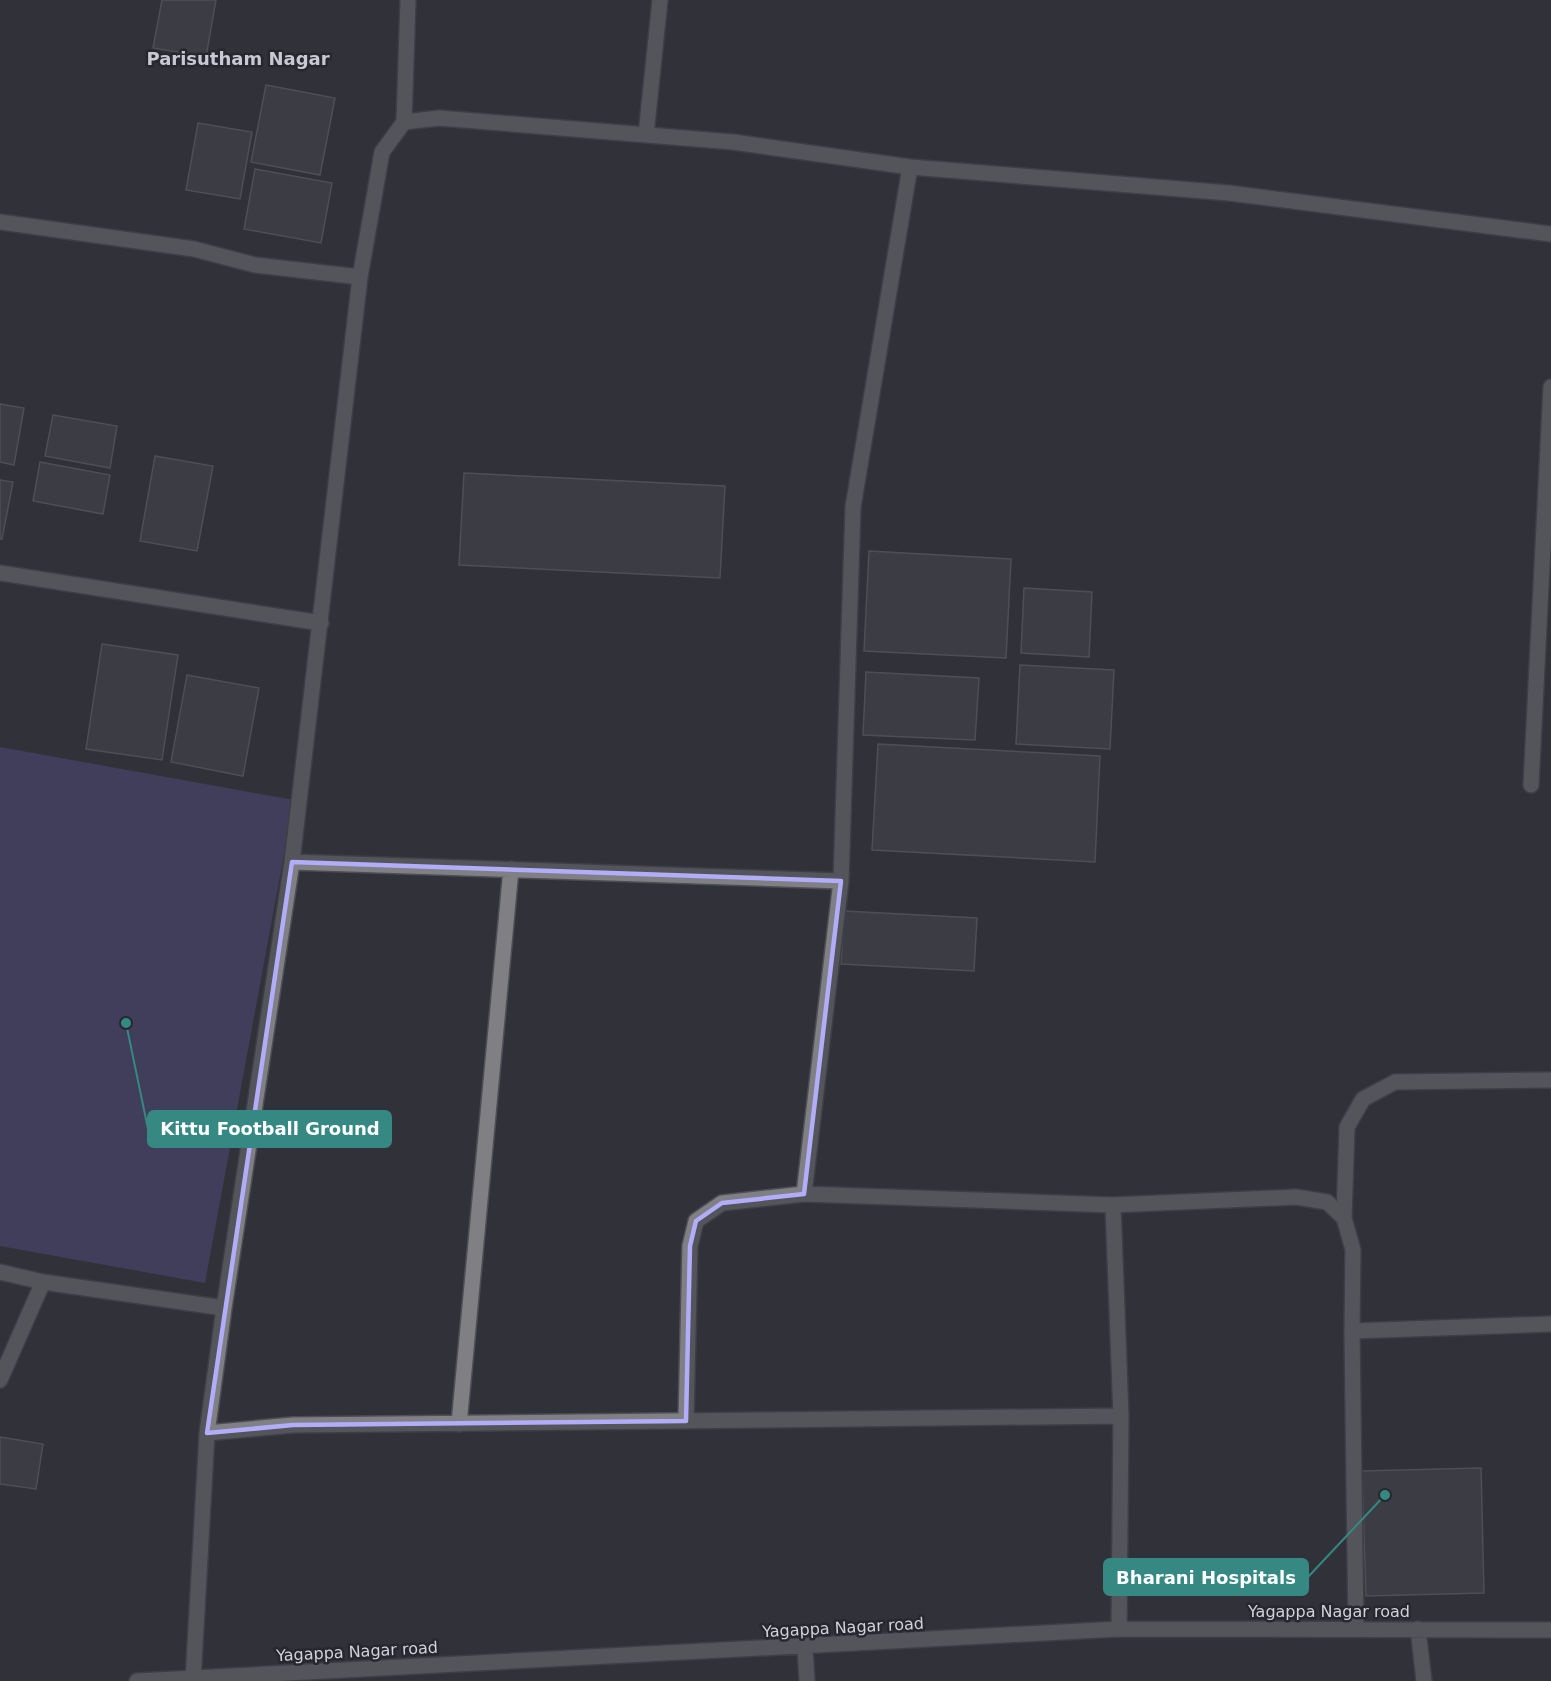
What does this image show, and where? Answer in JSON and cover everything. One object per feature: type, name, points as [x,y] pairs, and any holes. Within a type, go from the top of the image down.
[{"type":"street","points":[[193,1679],[207,1433],[292,862],[360,277],[382,152],[404,122],[408,0]]},
{"type":"street","points":[[646,135],[660,0]]},
{"type":"street","points":[[404,122],[439,118],[733,142],[910,167],[1229,194],[1551,234]]},
{"type":"street","points":[[804,1194],[841,880],[853,507],[910,167]]},
{"type":"street","points":[[0,222],[194,249],[255,265],[360,277]]},
{"type":"street","points":[[1531,785],[1551,387]]},
{"type":"street","points":[[0,573],[321,623]]},
{"type":"street","points":[[292,862],[841,880]]},
{"type":"street","points":[[459,1424],[511,869]]},
{"type":"street","points":[[1356,1629],[1353,1250],[1344,1218],[1347,1127],[1363,1100],[1395,1082],[1551,1080]]},
{"type":"street","points":[[686,1421],[690,1246],[696,1221],[722,1203],[804,1194],[1113,1205],[1296,1197],[1327,1202],[1344,1218]]},
{"type":"street","points":[[1113,1205],[1121,1416],[1119,1629]]},
{"type":"street","points":[[0,1272],[43,1282],[224,1308]]},
{"type":"street","points":[[0,1380],[43,1282]]},
{"type":"street","points":[[1352,1331],[1551,1324]]},
{"type":"street","points":[[207,1433],[293,1425],[1121,1416]]},
{"type":"street","name":"Yagappa Nagar road","points":[[137,1681],[805,1648],[1119,1629],[1551,1630]]},
{"type":"street","points":[[1418,1629],[1424,1681]]},
{"type":"street","points":[[805,1648],[807,1681]]},
{"type":"highlighted area","points":[[292,862],[841,881],[804,1194],[722,1203],[696,1221],[690,1246],[686,1421],[293,1425],[207,1433]]},
{"type":"shaded area","points":[[0,747],[294,800],[205,1283],[0,1246]]},
{"type":"building","points":[[162,0],[216,0],[206,57],[153,48]]},
{"type":"building","points":[[266,85],[335,98],[320,175],[251,162]]},
{"type":"building","points":[[198,123],[252,132],[240,199],[186,190]]},
{"type":"building","points":[[255,169],[332,183],[321,243],[244,229]]},
{"type":"building","points":[[0,404],[24,408],[14,465],[0,462]]},
{"type":"building","points":[[53,415],[117,426],[110,468],[45,456]]},
{"type":"building","points":[[155,456],[213,466],[197,551],[140,541]]},
{"type":"building","points":[[40,462],[110,475],[103,514],[33,501]]},
{"type":"building","points":[[464,473],[725,486],[720,578],[459,565]]},
{"type":"building","points":[[0,480],[13,482],[2,539],[0,539]]},
{"type":"building","points":[[869,551],[1011,559],[1006,658],[864,651]]},
{"type":"building","points":[[1024,588],[1092,592],[1089,657],[1021,653]]},
{"type":"building","points":[[102,644],[178,655],[162,760],[86,749]]},
{"type":"building","points":[[1020,665],[1114,670],[1110,749],[1016,744]]},
{"type":"building","points":[[866,672],[979,678],[975,740],[863,735]]},
{"type":"building","points":[[187,675],[259,688],[243,776],[171,762]]},
{"type":"building","points":[[878,744],[1100,756],[1095,862],[872,850]]},
{"type":"building","points":[[844,911],[977,918],[974,971],[841,964]]},
{"type":"building","points":[[0,1437],[43,1444],[36,1489],[0,1484]]},
{"type":"building","points":[[1481,1468],[1484,1593],[1366,1596],[1362,1471]]},
{"type":"place","name":"Kittu Football Ground","points":[[126,1023]]},
{"type":"place","name":"Bharani Hospitals","points":[[1385,1495]]},
{"type":"district","name":"Parisutham Nagar","points":[[238,59]]}]
